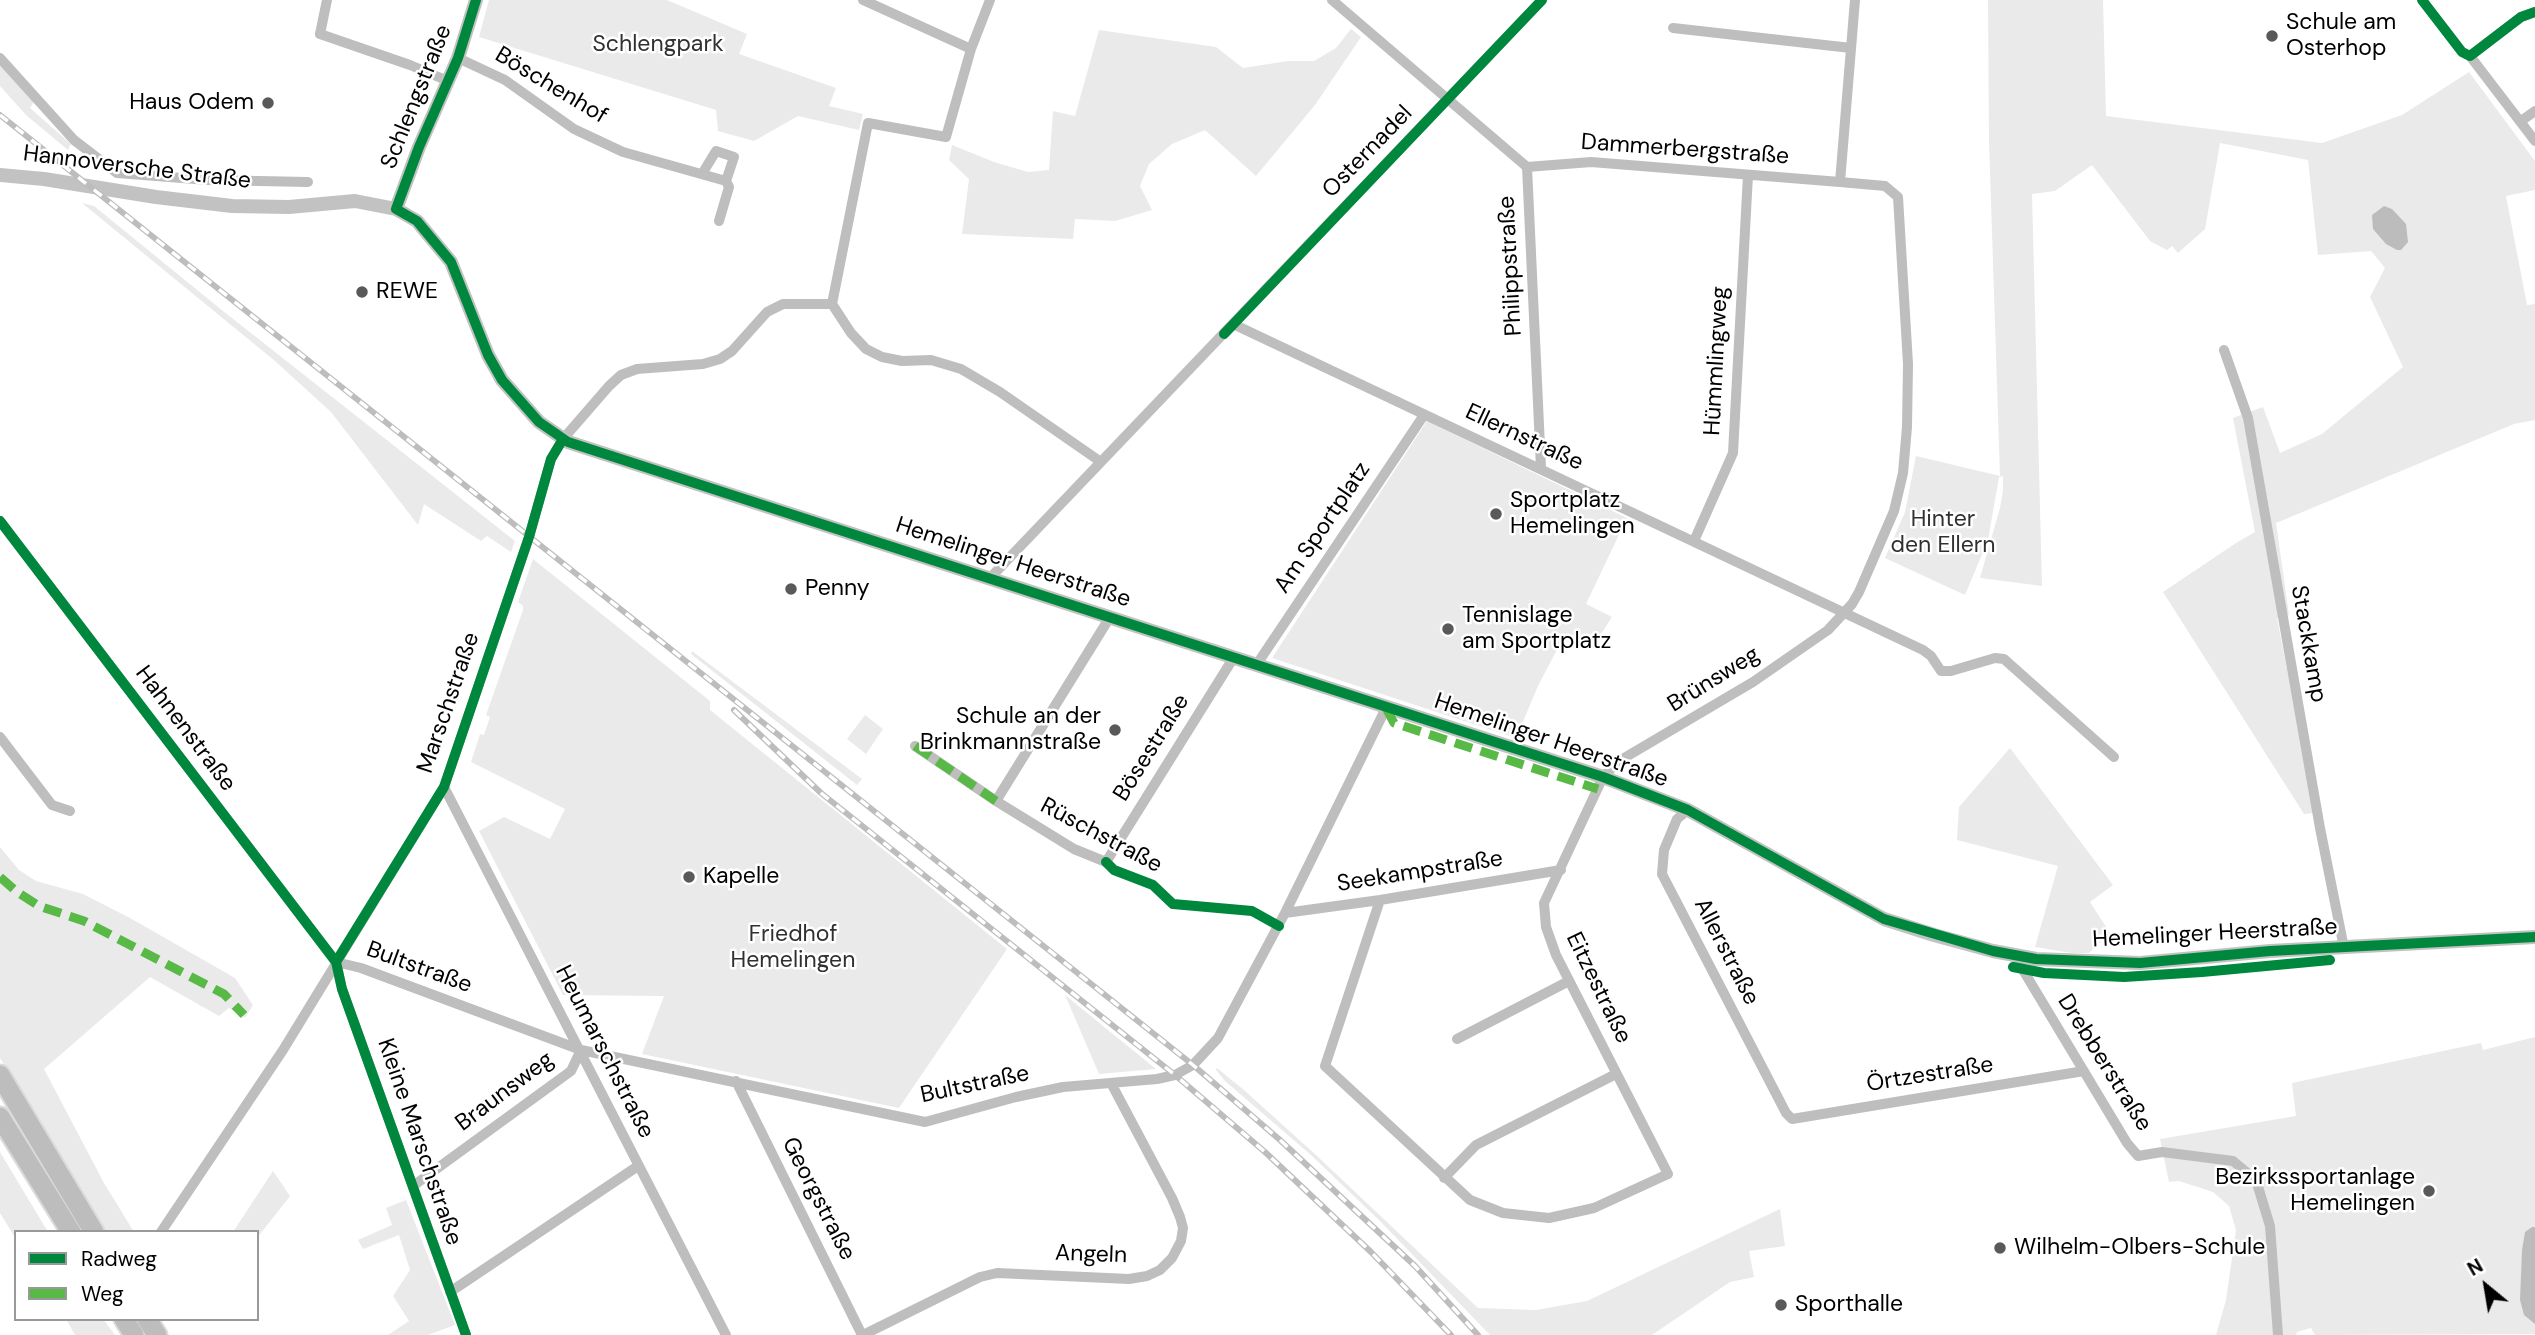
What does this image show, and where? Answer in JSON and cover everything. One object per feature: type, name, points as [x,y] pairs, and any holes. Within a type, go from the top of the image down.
[{"type":"highway","points":[[0,1075],[93,1230]]},
{"type":"highway","points":[[0,1117],[70,1230]]},
{"type":"highway","points":[[0,1135],[59,1230]]},
{"type":"main road","name":"Schlengstraße","points":[[396,209],[419,147],[458,58],[476,0]]},
{"type":"main road","name":"Hannoversche Straße","points":[[0,175],[232,206],[289,206],[355,201],[396,209],[417,220],[451,262],[485,348],[502,380],[539,422],[563,439]]},
{"type":"main road","name":"Hemelinger Heerstraße","points":[[563,439],[1603,778],[1688,810],[1884,919],[1946,938],[2036,959],[2140,963],[2270,951],[2535,937]]},
{"type":"street","points":[[327,0],[320,34],[449,81]]},
{"type":"street","points":[[863,0],[971,49]]},
{"type":"street","points":[[990,0],[971,49],[946,137],[868,123],[832,304],[851,333],[866,349],[882,357],[902,361],[939,362],[961,369],[1000,392],[1101,462]]},
{"type":"street","name":"Philippstraße","points":[[1332,0],[1527,167],[1542,468]]},
{"type":"street","name":"Osternadel","points":[[991,577],[1542,0]]},
{"type":"street","points":[[1844,614],[1859,592],[1894,511],[1903,473],[1908,426],[1908,364],[1898,197],[1885,186],[1840,182],[1855,0]]},
{"type":"street","points":[[2535,12],[2521,17],[2470,56],[2535,141]]},
{"type":"street","points":[[1673,28],[1851,48]]},
{"type":"street","points":[[0,58],[74,140],[117,173],[208,180],[308,182]]},
{"type":"street","name":"Böschenhof","points":[[458,58],[505,80],[574,129],[623,152],[726,181]]},
{"type":"street","points":[[2521,121],[2535,111]]},
{"type":"street","points":[[702,174],[716,151],[734,157],[726,181],[729,187],[719,221]]},
{"type":"street","name":"Dammerbergstraße","points":[[1527,167],[1591,162],[1840,182]]},
{"type":"street","name":"Hümmlingweg","points":[[1694,541],[1733,453],[1748,174]]},
{"type":"street","name":"Marschstraße","points":[[163,1230],[283,1050],[444,787],[530,537],[551,458],[563,439],[621,375],[637,369],[712,362],[732,351],[767,312],[783,304],[832,304]]},
{"type":"street","name":"Ellernstraße","points":[[1233,324],[1923,650],[1941,670]]},
{"type":"street","name":"Stackkamp","points":[[2224,350],[2248,418],[2344,948]]},
{"type":"street","name":"Am Sportplatz","points":[[1257,664],[1423,415]]},
{"type":"street","name":"Hahnenstraße","points":[[0,521],[336,962]]},
{"type":"street","name":"Brünsweg","points":[[1603,778],[1619,761],[1752,682],[1828,630],[1844,614]]},
{"type":"street","points":[[996,801],[1110,617]]},
{"type":"street","name":"Bösestraße","points":[[1106,862],[1234,657]]},
{"type":"street","points":[[1938,684],[1941,670],[1951,671],[1995,658],[2004,659],[2114,757]]},
{"type":"street","name":"Bultstraße","points":[[336,962],[361,968],[581,1050],[925,1122],[1063,1087],[1175,1075],[1193,1065],[1218,1038],[1285,914],[1386,708]]},
{"type":"street","points":[[0,737],[52,805],[70,811]]},
{"type":"street","name":"Rüschstraße","points":[[915,746],[996,801],[1074,849],[1106,862]]},
{"type":"street","name":"Eitzestraße","points":[[1444,1178],[1470,1200],[1503,1213],[1549,1219],[1594,1209],[1668,1174],[1569,981],[1546,927],[1544,903],[1603,778]]},
{"type":"street","name":"Heumarschstraße","points":[[444,787],[726,1335]]},
{"type":"street","name":"Allerstraße","points":[[1688,810],[1677,818],[1664,850],[1662,874],[1786,1113]]},
{"type":"street","name":"Seekampstraße","points":[[1285,914],[1561,870]]},
{"type":"street","points":[[1380,900],[1325,1066],[1444,1178],[1476,1145],[1616,1073]]},
{"type":"street","name":"Drebberstraße","points":[[2014,955],[2127,1143],[2138,1156],[2162,1152],[2233,1161],[2256,1180],[2270,1226],[2278,1335]]},
{"type":"street","name":"Kleine Marschstraße","points":[[336,962],[342,989],[466,1335]]},
{"type":"street","points":[[1457,1039],[1569,981]]},
{"type":"street","name":"Braunsweg","points":[[413,1186],[571,1071],[581,1050]]},
{"type":"street","name":"Örtzestraße","points":[[1786,1113],[1792,1119],[2084,1071]]},
{"type":"street","name":"Georgstraße","points":[[736,1081],[863,1335]]},
{"type":"street","name":"Angeln","points":[[863,1335],[980,1277],[997,1273],[1129,1279],[1147,1276],[1160,1270],[1172,1258],[1181,1241],[1183,1228],[1180,1217],[1111,1083]]},
{"type":"street","points":[[450,1292],[638,1166]]},
{"type":"green space","name":"Schlengpark","points":[[489,0],[667,0],[747,34],[739,54],[836,88],[829,106],[863,114],[859,130],[798,116],[754,141],[718,131],[716,110],[479,37]]},
{"type":"green space","name":"Hinter den Ellern","points":[[1988,0],[2103,0],[2106,116],[2322,143],[2402,115],[2469,72],[2535,161],[2535,190],[2506,196],[2527,305],[2535,304],[2535,420],[2514,424],[2276,523],[2289,615],[2277,618],[2315,813],[2304,814],[2163,592],[2255,532],[2233,418],[2263,407],[2280,453],[2322,434],[2403,367],[2370,297],[2385,268],[2371,251],[2318,255],[2308,160],[2220,143],[2205,229],[2178,253],[2172,246],[2167,250],[2150,241],[2092,165],[2055,191],[2032,194],[2042,586],[1980,578],[2000,508],[2003,476],[1999,477],[1988,540],[1965,595],[1885,558],[1905,512],[1916,456],[2000,476],[1989,141]]},
{"type":"green space","points":[[1351,29],[1361,37],[1315,105],[1256,176],[1205,130],[1172,144],[1149,164],[1140,186],[1152,210],[1115,221],[1075,219],[1073,239],[962,234],[969,179],[949,160],[952,145],[1028,172],[1049,170],[1053,111],[1075,116],[1099,30],[1216,47],[1243,68],[1288,61],[1314,61],[1336,48]]},
{"type":"green space","points":[[0,63],[34,102],[30,108],[71,144],[68,150],[26,115],[0,86]]},
{"type":"green space","points":[[82,203],[94,206],[515,541],[511,552],[487,536],[481,541],[424,504],[418,525],[331,412],[275,361]]},
{"type":"green space","name":"Tennislage am Sportplatz","points":[[1427,421],[1627,518],[1586,604],[1612,617],[1592,648],[1562,640],[1538,686],[1516,738],[1272,658]]},
{"type":"green space","name":"Friedhof Hemelingen","points":[[533,559],[710,701],[710,710],[1007,949],[899,1108],[642,1054],[664,996],[563,995],[479,831],[504,817],[550,839],[565,809],[471,762],[480,734],[484,735],[490,717],[486,715],[523,610],[523,606],[518,602]]},
{"type":"green space","points":[[692,651],[862,779],[857,785],[691,654]]},
{"type":"green space","points":[[865,715],[883,729],[866,754],[847,739]]},
{"type":"green space","points":[[2010,748],[2113,885],[2090,902],[2110,933],[2089,953],[2035,947],[2058,866],[1957,840],[1959,807]]},
{"type":"green space","points":[[0,847],[19,870],[36,881],[83,894],[235,978],[253,1005],[245,1018],[229,1008],[219,1016],[150,977],[44,1069],[104,1183],[133,1230],[105,1230],[0,1058]]},
{"type":"green space","points":[[1065,995],[1156,1069],[1099,1074]]},
{"type":"green space","name":"Bezirkssportanlage Hemelingen","points":[[2535,1037],[2535,1334],[2315,1335],[2311,1328],[2297,1332],[2296,1335],[2216,1335],[2226,1300],[2236,1230],[2229,1206],[2213,1192],[2179,1181],[2169,1182],[2160,1139],[2296,1116],[2292,1083],[2481,1043],[2483,1050]]},
{"type":"green space","points":[[1217,1068],[1317,1156],[1478,1308],[1536,1310],[1587,1301],[1780,1209],[1785,1246],[1749,1251],[1754,1277],[1730,1282],[1652,1335],[1490,1335],[1380,1221],[1311,1155],[1225,1081]]},
{"type":"green space","points":[[0,1152],[47,1230],[14,1230],[14,1236],[0,1213]]},
{"type":"green space","points":[[273,1171],[290,1196],[259,1235],[259,1230],[234,1230]]},
{"type":"green space","points":[[406,1200],[455,1325],[428,1335],[388,1335],[409,1321],[393,1296],[410,1270],[399,1235],[363,1249],[358,1240],[392,1225],[386,1208]]},
{"type":"green space","points":[[67,1321],[104,1321],[115,1335],[75,1335]]},
{"type":"shaded area","points":[[2384,206],[2392,209],[2406,224],[2408,242],[2401,250],[2386,244],[2373,229],[2372,215]]},
{"type":"shaded area","points":[[2535,1227],[2535,1324],[2524,1315],[2520,1300],[2522,1250],[2525,1232]]},
{"type":"railway","points":[[0,115],[1193,1065],[1280,1140],[1415,1266],[1478,1335]]},
{"type":"railway","points":[[734,710],[821,793],[1175,1075],[1265,1152],[1371,1252],[1451,1335]]},
{"type":"marked path","points":[[1386,708],[1394,723],[1598,789]]},
{"type":"marked path","points":[[915,746],[996,801]]},
{"type":"marked path","points":[[0,877],[39,906],[84,921],[224,994],[244,1015]]},
{"type":"cycle path","points":[[476,0],[458,58],[419,147],[396,209],[417,221],[451,262],[488,355],[502,380],[539,422],[568,442],[1603,777],[1688,810],[1884,919],[1993,951],[2036,959],[2140,963],[2270,951],[2535,937]]},
{"type":"cycle path","points":[[1224,334],[1542,0]]},
{"type":"cycle path","points":[[2422,0],[2462,52],[2470,56],[2521,17],[2535,12]]},
{"type":"cycle path","points":[[336,962],[444,787],[529,537],[551,459],[563,439]]},
{"type":"cycle path","points":[[0,521],[336,962],[342,989],[466,1335]]},
{"type":"cycle path","points":[[1106,862],[1114,870],[1153,885],[1173,904],[1252,911],[1279,926]]},
{"type":"cycle path","points":[[2013,967],[2044,973],[2124,977],[2330,960]]},
{"type":"place","name":"Schule am Osterhop","points":[[2272,36]]},
{"type":"place","name":"Haus Odem","points":[[268,103]]},
{"type":"place","name":"REWE","points":[[362,292]]},
{"type":"place","name":"Sportplatz Hemelingen","points":[[1496,514]]},
{"type":"place","name":"Penny","points":[[791,589]]},
{"type":"place","name":"Tennislage am Sportplatz","points":[[1448,629]]},
{"type":"place","name":"Schule an der Brinkmannstraße","points":[[1115,730]]},
{"type":"place","name":"Kapelle","points":[[689,877]]},
{"type":"place","name":"Bezirkssportanlage Hemelingen","points":[[2429,1191]]},
{"type":"place","name":"Wilhelm-Olbers-Schule","points":[[2000,1248]]},
{"type":"place","name":"Sporthalle","points":[[1781,1305]]}]
